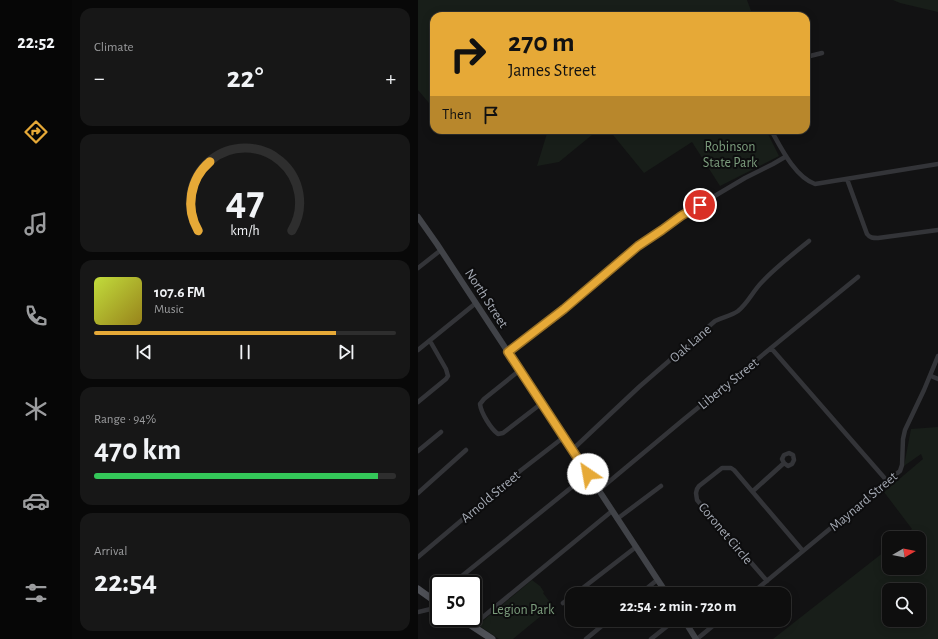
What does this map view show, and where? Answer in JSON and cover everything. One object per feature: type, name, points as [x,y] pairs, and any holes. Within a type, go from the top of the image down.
[{"type":"main road","name":"North Street","points":[[418,217],[662,587]]},
{"type":"main road","points":[[418,590],[430,598]]},
{"type":"main road","points":[[474,627],[492,639]]},
{"type":"main road","points":[[689,627],[697,639]]},
{"type":"street","points":[[810,56],[822,53]]},
{"type":"street","points":[[773,134],[785,157],[807,181],[815,184],[938,164]]},
{"type":"street","points":[[508,352],[564,309],[644,242],[681,216],[745,178],[785,157]]},
{"type":"street","points":[[847,179],[869,237],[878,238],[938,230]]},
{"type":"street","name":"Oak Lane","points":[[572,450],[639,387],[715,321],[730,316],[738,310],[747,302],[767,277],[809,241]]},
{"type":"street","points":[[418,268],[441,250]]},
{"type":"street","name":"Liberty Street","points":[[598,490],[858,277]]},
{"type":"street","points":[[418,350],[476,303]]},
{"type":"street","points":[[418,402],[448,376],[446,369],[430,341]]},
{"type":"street","points":[[771,348],[888,482]]},
{"type":"street","name":"Maynard Street","points":[[760,587],[900,471],[902,465],[905,430],[931,376],[938,356]]},
{"type":"street","points":[[520,370],[480,404],[482,411],[493,430],[498,434],[503,433],[542,404]]},
{"type":"street","points":[[931,376],[938,379]]},
{"type":"street","points":[[418,450],[441,432]]},
{"type":"street","name":"Arnold Street","points":[[418,557],[520,471],[564,437]]},
{"type":"street","points":[[418,493],[466,450]]},
{"type":"street","points":[[753,491],[784,463]]},
{"type":"street","name":"Coronet Circle","points":[[767,581],[697,500],[697,489],[711,476],[722,468],[731,468],[753,491],[803,551]]},
{"type":"street","points":[[463,575],[588,474]]},
{"type":"street","points":[[617,519],[660,486]]},
{"type":"street","points":[[482,618],[612,511]]},
{"type":"street","points":[[584,587],[636,546]]},
{"type":"street","points":[[648,587],[657,580]]},
{"type":"street","points":[[418,612],[430,606]]},
{"type":"street","points":[[586,639],[601,627]]},
{"type":"street","points":[[651,639],[666,627]]},
{"type":"street","points":[[697,639],[712,627]]},
{"type":"green space","points":[[418,0],[747,0],[752,12],[430,12],[430,104],[418,90]]},
{"type":"green space","points":[[893,0],[938,0],[938,12],[900,3]]},
{"type":"green space","points":[[547,134],[593,134],[559,162],[537,166]]},
{"type":"green space","name":"Robinson State Park","points":[[612,134],[768,134],[779,156],[720,186],[692,142],[644,173]]},
{"type":"green space","points":[[938,427],[938,639],[773,639],[788,627],[791,627],[791,625],[882,553],[882,575],[926,575],[926,531],[910,531],[912,529],[884,492],[923,459],[921,454],[904,466],[911,429]]},
{"type":"green space","name":"Legion Park","points":[[532,580],[540,586],[544,592],[543,593],[553,606],[513,639],[499,639],[481,627],[482,622]]},
{"type":"route","points":[[588,474],[508,352],[564,309],[638,246],[681,216],[700,205]]}]
